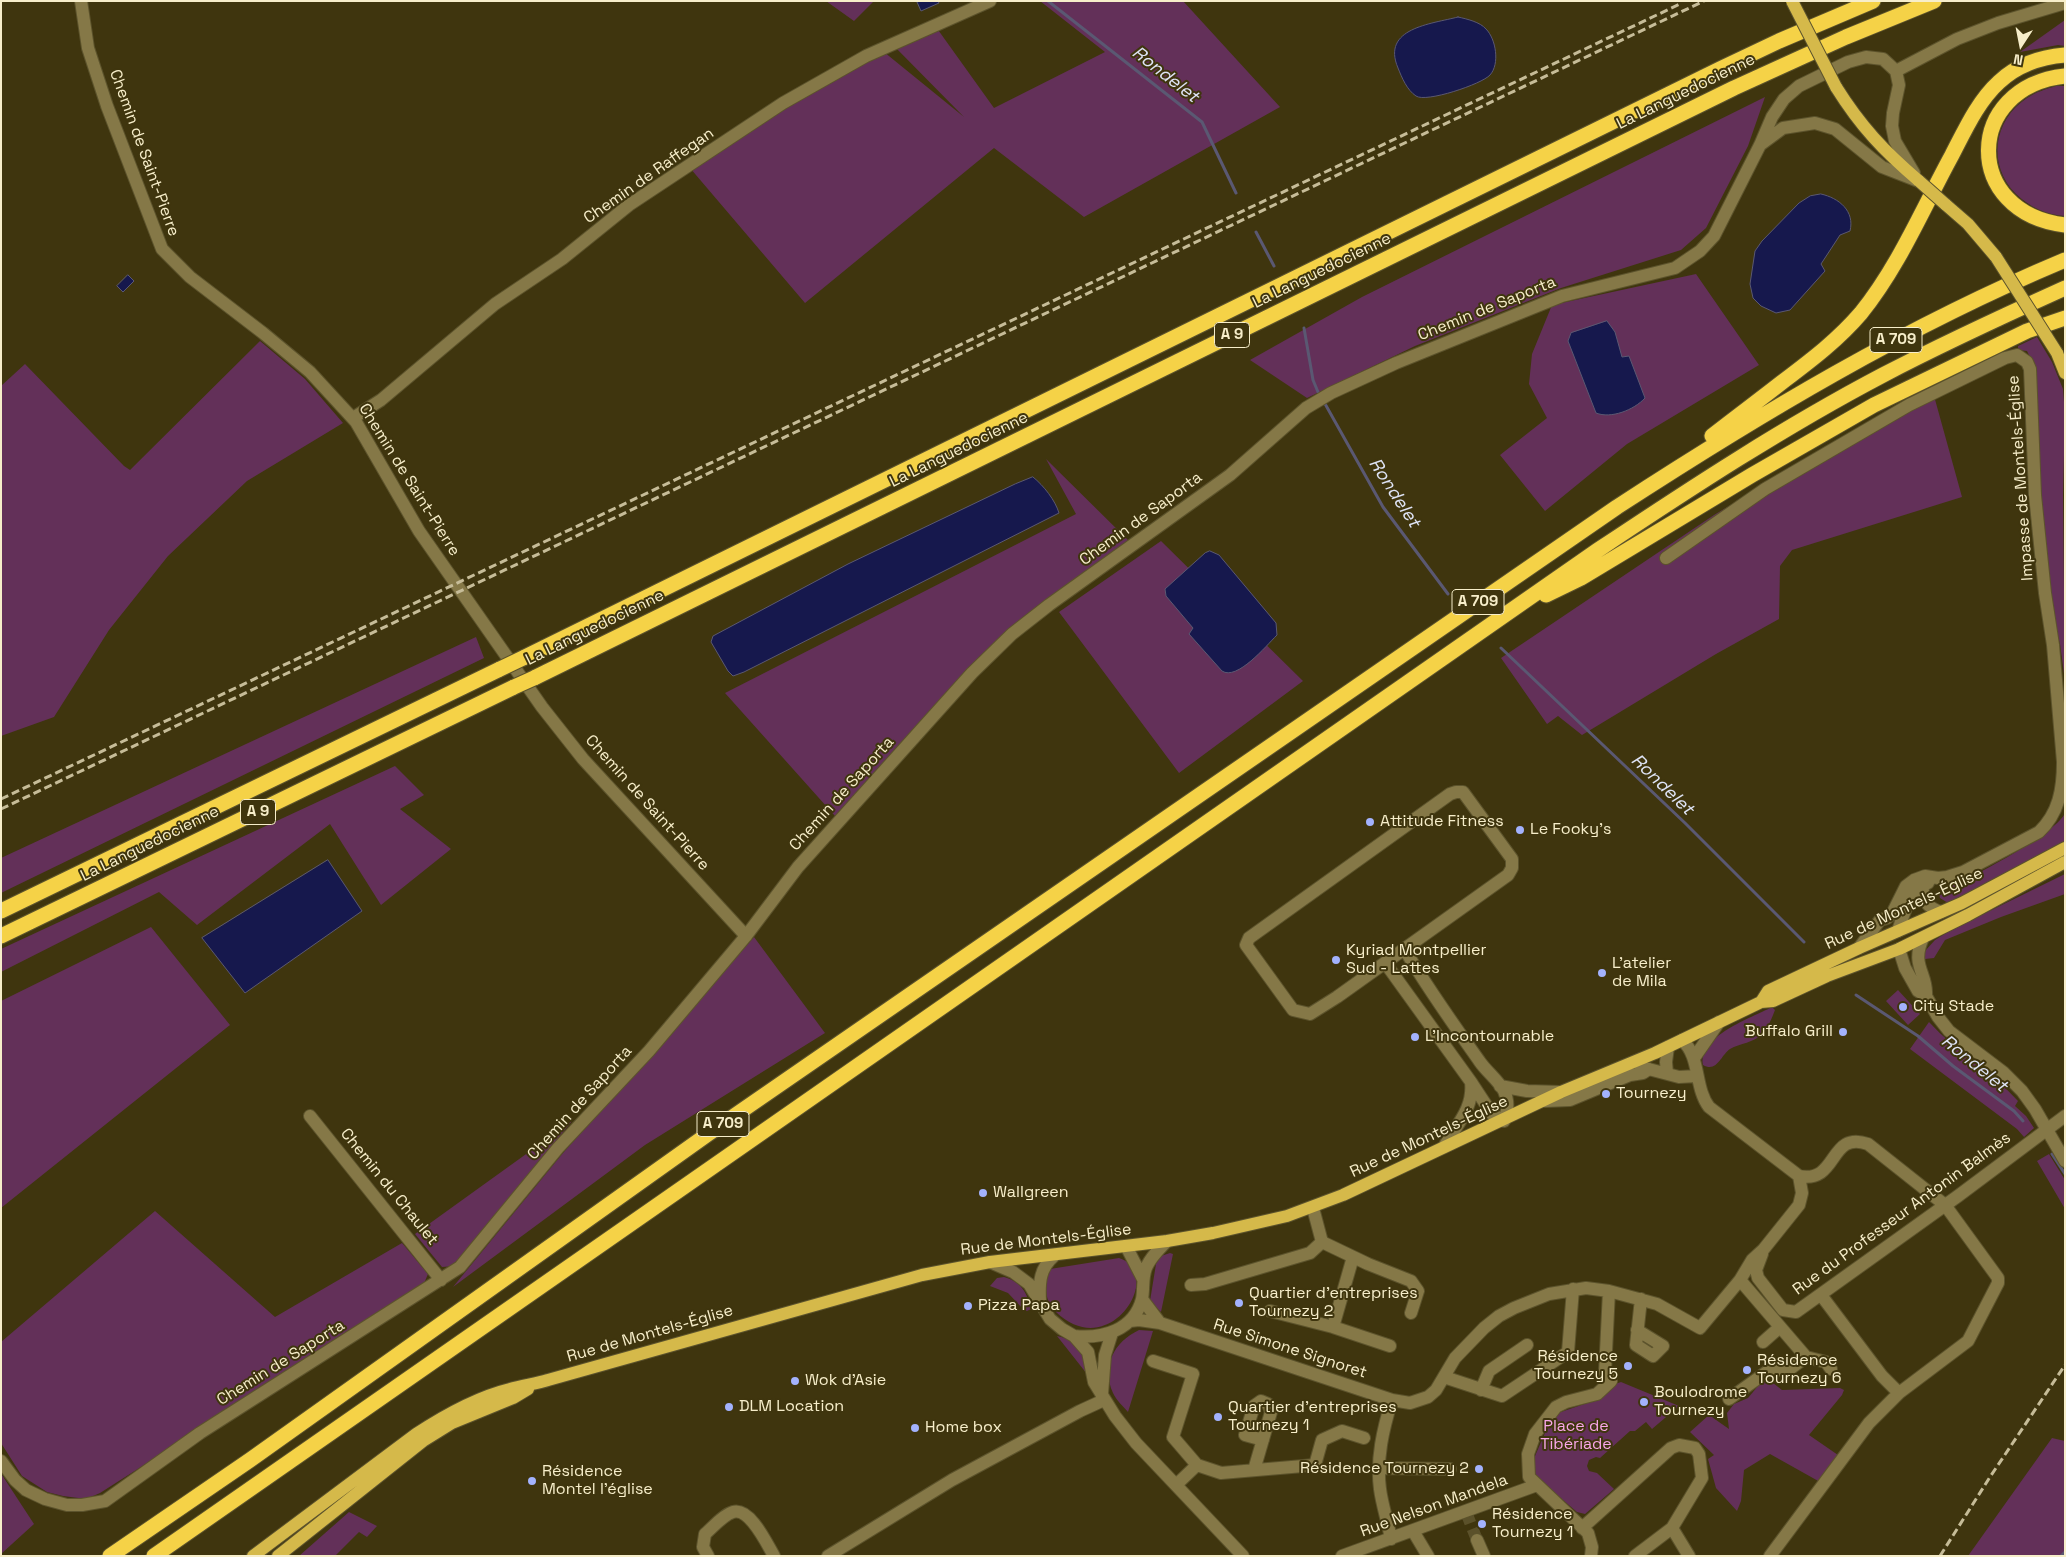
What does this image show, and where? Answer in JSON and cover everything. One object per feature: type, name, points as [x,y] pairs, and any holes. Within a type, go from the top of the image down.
[{"type":"highway","name":"La Languedocienne","points":[[1,911],[524,658],[1720,69],[1873,1]]},
{"type":"highway","name":"La Languedocienne","points":[[1,936],[514,688],[1734,88],[1846,37],[1934,1]]},
{"type":"highway","points":[[1617,506],[1813,360],[1841,335],[1863,310],[1883,280],[1965,129],[1988,94],[2008,75],[2022,66],[2046,58],[2065,55]]},
{"type":"highway","points":[[2065,76],[2031,85],[2009,101],[1991,130],[1988,153],[1989,168],[1995,181],[2011,202],[2033,216],[2065,225]]},
{"type":"highway","name":"A 709","points":[[110,1556],[266,1448],[708,1134],[1617,506],[1734,432],[1820,381],[1952,312],[2065,260]]},
{"type":"highway","name":"A 709","points":[[154,1556],[1497,619],[1673,500],[1793,426],[1882,376],[1934,349],[2065,288]]},
{"type":"highway","points":[[1497,619],[1580,578],[1752,475],[1874,405],[2027,331],[2065,318]]},
{"type":"main road","points":[[1792,1],[1836,87],[1849,108],[1872,137],[1919,182],[1968,224],[1996,257],[2033,312],[2057,353],[2065,373]]},
{"type":"main road","name":"Rue de Montels-Église","points":[[1761,1002],[1768,991],[1859,948],[1962,903],[2065,848]]},
{"type":"main road","name":"Rue de Montels-Église","points":[[278,1556],[423,1441],[452,1423],[465,1412],[509,1389],[539,1383],[922,1275],[990,1262],[1054,1256],[1167,1241],[1263,1222],[1313,1208],[1504,1121],[1561,1092],[1668,1047],[1761,1002],[1773,1002],[1828,976],[1899,949],[2065,862]]},
{"type":"main road","points":[[1899,949],[1917,929],[1933,921],[1941,912]]},
{"type":"main road","points":[[1828,976],[1842,965],[1892,945],[1898,931]]},
{"type":"main road","name":"Rue de Montels-Église","points":[[253,1556],[416,1434],[442,1417],[465,1412]]},
{"type":"street","name":"Chemin de Saint-Pierre","points":[[81,1],[88,48],[104,98],[162,249],[190,277],[310,372],[353,418],[419,531],[542,707],[583,760],[746,936]]},
{"type":"street","name":"Chemin de Raffegan","points":[[353,418],[381,400],[495,304],[562,259],[629,205],[782,104],[866,56],[990,1]]},
{"type":"street","points":[[1919,182],[1903,157],[1892,126],[1899,85],[1896,71],[1957,39],[1998,23],[2065,3]]},
{"type":"street","name":"Chemin de Saporta","points":[[1,1461],[15,1480],[26,1490],[45,1500],[67,1505],[82,1505],[105,1501],[200,1433],[460,1267],[558,1148],[649,1051],[746,936],[798,867],[972,673],[1012,634],[1049,605],[1230,475],[1306,408],[1332,393],[1396,363],[1562,296],[1675,268],[1700,251],[1714,236],[1772,117],[1784,99],[1799,86],[1866,57],[1883,59],[1896,71]]},
{"type":"street","points":[[1760,145],[1783,128],[1815,123],[1835,129],[1882,167],[1919,182]]},
{"type":"street","name":"Impasse de Montels-Église","points":[[1666,558],[1765,489],[1909,404],[2005,358],[2017,356],[2027,362],[2030,369],[2035,495],[2045,592],[2053,645],[2063,782],[2054,812],[2048,824],[2039,832],[1963,872],[1938,878],[1923,885],[1913,893],[1908,901],[1898,931]]},
{"type":"street","points":[[1463,792],[1512,859],[1512,868],[1504,879],[1405,950],[1310,1014],[1301,1014],[1293,1010],[1246,945],[1248,938],[1450,794],[1463,792]]},
{"type":"street","name":"Impasse de Montels-Église","points":[[1859,948],[1880,920],[1893,912],[1906,886],[1925,876],[1938,878]]},
{"type":"street","points":[[1923,885],[1922,894],[1927,906],[1941,912]]},
{"type":"street","points":[[1922,938],[1917,955],[1926,989],[1926,996]]},
{"type":"street","points":[[1899,949],[1905,968],[1918,991],[1926,996],[1938,1017],[1949,1031],[2003,1072],[2022,1091],[2065,1161]]},
{"type":"street","points":[[1386,964],[1492,1114],[1504,1121],[1508,1103],[1500,1086],[1483,1066],[1422,980],[1405,950]]},
{"type":"street","points":[[1694,1058],[1719,1022]]},
{"type":"street","points":[[1682,1040],[1687,1044],[1694,1058],[1704,1101],[1709,1107],[1799,1176],[1808,1178],[1820,1175],[1844,1145],[1851,1141],[1860,1141],[1868,1144],[1945,1205],[1998,1278],[1998,1283],[1968,1341],[1899,1393],[1869,1423],[1770,1556]]},
{"type":"street","points":[[1667,1073],[1668,1047]]},
{"type":"street","points":[[1626,1065],[1679,1077],[1697,1076]]},
{"type":"street","name":"Rue de Montels-Église","points":[[1545,1101],[1570,1100],[1630,1075],[1643,1073],[1649,1069]]},
{"type":"street","points":[[1444,1147],[1466,1113],[1472,1094],[1471,1082]]},
{"type":"street","points":[[1500,1086],[1527,1091],[1561,1092]]},
{"type":"street","name":"Chemin du Chaulet","points":[[310,1116],[441,1280]]},
{"type":"street","name":"Rue du Professeur Antonin Balmès","points":[[1763,1250],[1756,1270],[1758,1278],[1783,1310],[1796,1312],[2065,1116]]},
{"type":"street","points":[[1573,1289],[1568,1352],[1502,1396],[1444,1377],[1455,1358],[1471,1340],[1499,1316],[1531,1300],[1573,1289],[1586,1288],[1609,1291],[1641,1299],[1656,1304],[1700,1328],[1740,1280],[1752,1260],[1763,1250],[1799,1205],[1802,1193],[1799,1176]]},
{"type":"street","points":[[1313,1208],[1322,1242],[1410,1280],[1418,1291],[1411,1312]]},
{"type":"street","points":[[1074,1336],[1093,1337],[1112,1333],[1130,1322],[1142,1299],[1143,1279],[1151,1259],[1167,1241]]},
{"type":"street","points":[[1191,1285],[1205,1284],[1310,1253],[1322,1242]]},
{"type":"street","points":[[1126,1246],[1143,1279]]},
{"type":"street","points":[[1040,1300],[1041,1274],[1045,1265],[1054,1256]]},
{"type":"street","points":[[1332,1327],[1353,1257]]},
{"type":"street","points":[[990,1262],[1022,1278],[1029,1284],[1050,1319],[1062,1330],[1074,1336],[1088,1352],[1094,1382],[1136,1443],[1243,1555]]},
{"type":"street","points":[[1740,1280],[1806,1357],[1826,1362],[1831,1369]]},
{"type":"street","points":[[1591,1556],[1588,1533],[1529,1477],[1528,1454],[1535,1434],[1556,1407],[1566,1402],[1597,1394],[1611,1381],[1605,1372],[1609,1291]]},
{"type":"street","points":[[1821,1294],[1882,1376],[1899,1393]]},
{"type":"street","points":[[1142,1299],[1160,1323]]},
{"type":"street","points":[[1638,1330],[1641,1299]]},
{"type":"street","points":[[1270,1311],[1332,1327],[1390,1346]]},
{"type":"street","name":"Rue Simone Signoret","points":[[1130,1322],[1139,1320],[1160,1323],[1392,1400],[1410,1403],[1428,1398],[1436,1390],[1444,1377]]},
{"type":"street","points":[[1763,1342],[1780,1327]]},
{"type":"street","points":[[1103,1397],[1105,1355],[1112,1333]]},
{"type":"street","points":[[1481,1390],[1489,1371],[1527,1346]]},
{"type":"street","points":[[1729,1400],[1768,1370],[1790,1369],[1806,1357]]},
{"type":"street","points":[[1153,1361],[1193,1374],[1173,1437],[1197,1465],[1221,1473],[1315,1465],[1322,1440],[1342,1431],[1364,1438]]},
{"type":"street","points":[[828,1556],[952,1480],[1103,1397]]},
{"type":"street","points":[[1391,1538],[1380,1489],[1380,1468],[1382,1434],[1392,1400]]},
{"type":"street","points":[[1254,1470],[1263,1440]]},
{"type":"street","points":[[1582,1528],[1672,1448],[1678,1445],[1695,1448],[1699,1454],[1702,1478],[1672,1528],[1635,1556]]},
{"type":"street","points":[[1176,1485],[1197,1465]]},
{"type":"street","points":[[1380,1468],[1450,1469]]},
{"type":"street","name":"Rue Nelson Mandela","points":[[1342,1556],[1537,1485]]},
{"type":"street","points":[[708,1556],[703,1547],[705,1534],[727,1515],[735,1511],[744,1513],[754,1523],[774,1556]]},
{"type":"street","points":[[1672,1528],[1689,1556]]},
{"type":"street","points":[[1413,1531],[1428,1556]]},
{"type":"street","points":[[1477,1540],[1484,1556]]},
{"type":"green space","points":[[826,1],[874,1],[854,21]]},
{"type":"green space","points":[[1040,1],[1183,1],[1280,107],[1084,217],[994,148],[805,303],[690,168],[771,112],[884,52],[964,117],[894,46],[936,27],[994,108],[1105,52]]},
{"type":"green space","points":[[2065,20],[2065,46],[2058,45],[2020,52]]},
{"type":"green space","points":[[2056,86],[2065,86],[2065,216],[2039,210],[2016,194],[2001,170],[1998,157],[1998,143],[2001,130],[2007,118],[2027,98]]},
{"type":"green space","points":[[1765,97],[1748,146],[1706,228],[1681,250],[1561,288],[1415,346],[1307,398],[1250,360],[1362,297]]},
{"type":"green space","points":[[1696,274],[1759,365],[1627,444],[1545,511],[1500,455],[1547,418],[1529,384],[1532,354],[1552,305]]},
{"type":"green space","points":[[2037,337],[2052,362],[2063,389],[2065,415],[2063,495],[2065,681],[2060,644],[2053,618],[2039,501],[2033,363],[2027,351],[2018,350],[2018,346]]},
{"type":"green space","points":[[260,341],[305,379],[343,423],[247,481],[168,556],[109,630],[54,717],[1,736],[1,386],[25,364],[130,470]]},
{"type":"green space","points":[[1931,385],[1962,497],[1792,550],[1780,566],[1779,619],[1716,654],[1582,735],[1558,716],[1547,724],[1501,658],[1714,515]]},
{"type":"green space","points":[[1046,459],[1129,541],[949,690],[835,816],[725,693],[1076,514]]},
{"type":"green space","points":[[1161,541],[1303,681],[1179,773],[1059,612]]},
{"type":"green space","points":[[476,637],[484,658],[1,893],[1,858]]},
{"type":"green space","points":[[395,766],[424,795],[400,809],[451,849],[381,905],[330,824],[197,925],[159,892],[1,972],[1,949]]},
{"type":"green space","points":[[2065,813],[2065,841],[1983,887],[1948,903],[1940,898],[1939,893],[1944,888],[1973,876],[2035,840],[2059,821]]},
{"type":"green space","points":[[2065,874],[2065,894],[1945,940],[1934,958],[1925,959],[1925,951],[1935,940],[1951,930]]},
{"type":"green space","points":[[151,927],[230,1025],[1,1208],[1,1001]]},
{"type":"green space","points":[[754,937],[825,1033],[645,1145],[453,1287],[563,1153]]},
{"type":"green space","name":"City Stade","points":[[1898,990],[1920,1014],[1908,1025],[1886,1001]]},
{"type":"green space","points":[[1772,1007],[1775,1010],[1771,1020],[1759,1037],[1730,1049],[1712,1067],[1703,1065],[1704,1055],[1709,1045],[1717,1037],[1728,1029]]},
{"type":"green space","points":[[1929,1022],[1950,1043],[2008,1090],[2018,1101],[2015,1106],[2026,1116],[2034,1128],[2024,1137],[2017,1129],[1910,1049]]},
{"type":"green space","points":[[572,1121],[455,1266],[442,1267],[415,1234]]},
{"type":"green space","points":[[2049,1154],[2065,1180],[2065,1209],[2037,1161]]},
{"type":"green space","points":[[155,1211],[275,1317],[402,1243],[428,1274],[422,1288],[100,1493],[86,1499],[47,1492],[22,1476],[1,1443],[1,1342]]},
{"type":"green space","points":[[1173,1254],[1161,1312],[1150,1301],[1156,1264],[1161,1256]]},
{"type":"green space","points":[[1119,1258],[1132,1267],[1137,1280],[1134,1295],[1125,1310],[1112,1322],[1095,1328],[1076,1325],[1052,1308],[1046,1292],[1050,1269]]},
{"type":"green space","points":[[1004,1277],[1022,1288],[1031,1309],[1024,1310],[1008,1293],[990,1286],[997,1278]]},
{"type":"green space","points":[[1139,1330],[1153,1331],[1128,1412],[1113,1393],[1108,1373],[1109,1364],[1112,1356],[1123,1341]]},
{"type":"green space","points":[[1057,1336],[1071,1341],[1080,1349],[1087,1374]]},
{"type":"green space","points":[[1766,1381],[1773,1383],[1782,1390],[1840,1388],[1844,1390],[1809,1435],[1838,1455],[1820,1482],[1770,1454],[1744,1470],[1741,1501],[1737,1511],[1716,1488],[1708,1459],[1714,1455],[1690,1432],[1709,1415],[1729,1429],[1727,1413],[1734,1404],[1748,1398],[1758,1386]]},
{"type":"green space","name":"Place de Tibériade","points":[[1621,1382],[1679,1406],[1652,1429],[1646,1422],[1635,1431],[1630,1431],[1600,1458],[1596,1457],[1589,1460],[1587,1466],[1589,1471],[1597,1473],[1614,1489],[1585,1514],[1577,1512],[1535,1476],[1535,1456],[1545,1433],[1558,1413],[1596,1400],[1612,1385]]},
{"type":"green space","points":[[2052,1438],[2065,1441],[2065,1556],[1968,1556]]},
{"type":"green space","points":[[1,1476],[34,1524],[1,1554]]},
{"type":"green space","points":[[349,1512],[377,1526],[367,1537],[359,1532],[335,1556],[299,1556]]},
{"type":"shaded area","points":[[938,1],[939,3],[921,11],[917,2]]},
{"type":"shaded area","points":[[1458,17],[1480,24],[1489,33],[1496,52],[1493,70],[1485,79],[1454,92],[1431,97],[1416,96],[1407,87],[1398,68],[1395,55],[1396,44],[1402,36],[1411,30]]},
{"type":"shaded area","points":[[1821,194],[1839,202],[1848,212],[1851,224],[1850,231],[1840,235],[1821,264],[1825,271],[1790,310],[1776,313],[1761,306],[1753,298],[1750,284],[1755,251],[1762,241],[1799,203],[1810,196]]},
{"type":"shaded area","points":[[128,275],[134,281],[123,292],[117,286]]},
{"type":"shaded area","points":[[1607,321],[1615,332],[1622,357],[1629,356],[1645,398],[1629,410],[1602,415],[1596,413],[1568,341],[1571,333]]},
{"type":"shaded area","points":[[1033,477],[1049,494],[1059,513],[744,672],[733,676],[711,642],[713,636],[848,564]]},
{"type":"shaded area","points":[[1210,551],[1219,555],[1276,623],[1277,635],[1266,647],[1243,667],[1228,673],[1222,671],[1189,634],[1193,628],[1166,596],[1165,589],[1205,553]]},
{"type":"shaded area","points":[[328,860],[362,911],[245,993],[202,938]]},
{"type":"waterway","name":"Rondelet","points":[[1048,1],[1202,122],[1236,193]]},
{"type":"waterway","points":[[1256,232],[1274,266]]},
{"type":"waterway","points":[[1304,328],[1313,380],[1318,392]]},
{"type":"waterway","name":"Rondelet","points":[[1324,402],[1383,507],[1448,594]]},
{"type":"waterway","name":"Rondelet","points":[[1501,648],[1685,823],[1804,942]]},
{"type":"waterway","name":"Rondelet","points":[[1856,995],[1918,1036],[1953,1066],[2014,1111],[2023,1121]]},
{"type":"waterway","name":"Rondelet","points":[[2052,1154],[2065,1174]]},
{"type":"waterway","name":"Rondelet","points":[[2061,1556],[2065,1552]]},
{"type":"tunnel","points":[[1466,1512],[1477,1540]]},
{"type":"railway","points":[[1,809],[1704,1]]},
{"type":"railway","points":[[1,799],[1680,4]]},
{"type":"railway","points":[[1940,1556],[2065,1365]]},
{"type":"place","name":"Attitude Fitness","points":[[1370,822]]},
{"type":"place","name":"Le Fooky's","points":[[1520,830]]},
{"type":"place","name":"Kyriad Montpellier Sud - Lattes","points":[[1336,960]]},
{"type":"place","name":"L'atelier de Mila","points":[[1602,973]]},
{"type":"place","name":"City Stade","points":[[1903,1007]]},
{"type":"place","name":"Buffalo Grill","points":[[1843,1032]]},
{"type":"place","name":"L'Incontournable","points":[[1415,1037]]},
{"type":"place","name":"Tournezy","points":[[1606,1094]]},
{"type":"place","name":"Wallgreen","points":[[983,1193]]},
{"type":"place","name":"Quartier d'entreprises Tournezy 2","points":[[1239,1303]]},
{"type":"place","name":"Pizza Papa","points":[[968,1306]]},
{"type":"place","name":"Résidence Tournezy 5","points":[[1628,1366]]},
{"type":"place","name":"Résidence Tournezy 6","points":[[1747,1370]]},
{"type":"place","name":"Wok d'Asie","points":[[795,1381]]},
{"type":"place","name":"Boulodrome Tournezy","points":[[1644,1402]]},
{"type":"place","name":"DLM Location","points":[[729,1407]]},
{"type":"place","name":"Quartier d'entreprises Tournezy 1","points":[[1218,1417]]},
{"type":"place","name":"Home box","points":[[915,1428]]},
{"type":"place","name":"Résidence Tournezy 2","points":[[1479,1469]]},
{"type":"place","name":"Résidence Montel l'église","points":[[532,1481]]},
{"type":"place","name":"Résidence Tournezy 1","points":[[1482,1524]]}]
